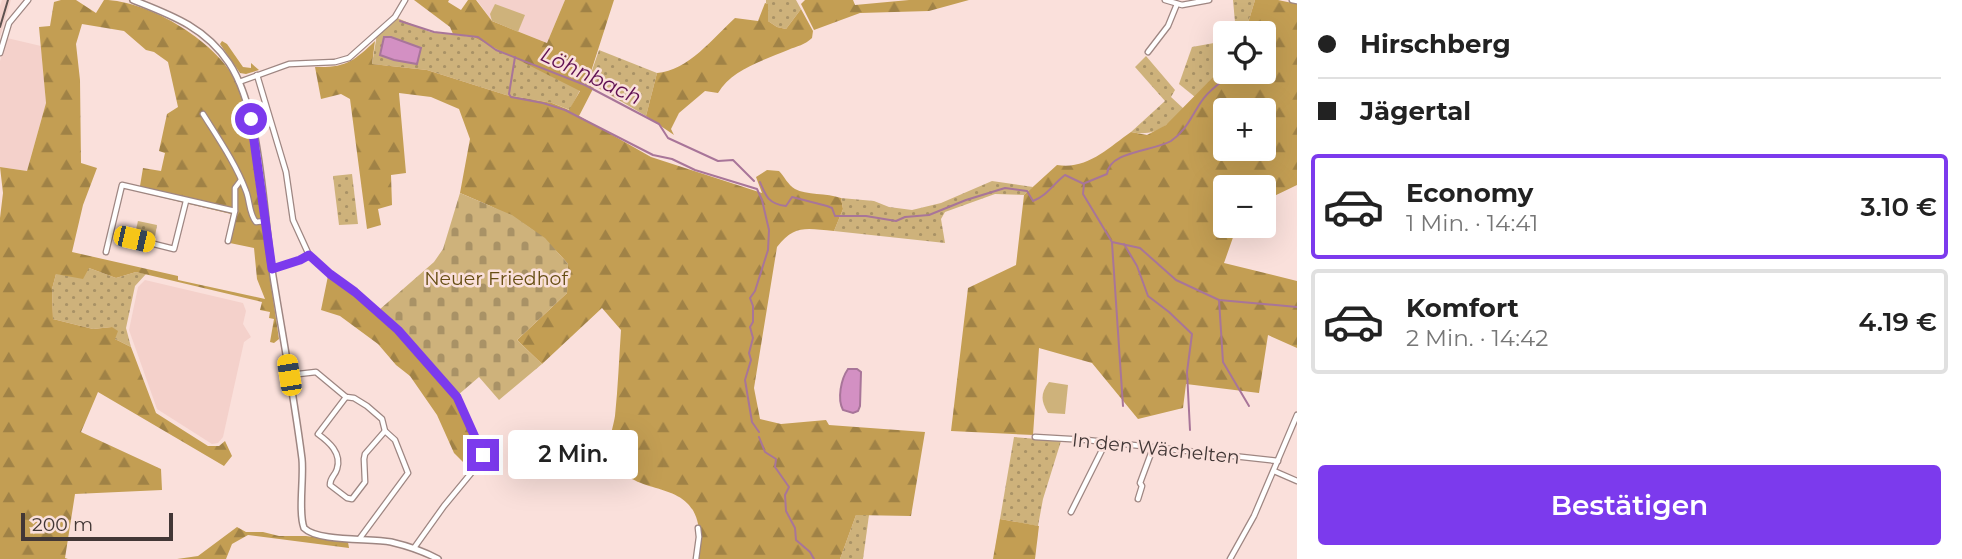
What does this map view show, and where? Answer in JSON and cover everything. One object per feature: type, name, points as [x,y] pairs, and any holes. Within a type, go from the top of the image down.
[{"type":"street","points":[[0,53],[9,23],[28,0]]},
{"type":"street","points":[[133,0],[175,17],[200,31],[217,47],[239,82],[251,119],[302,462],[304,528],[314,535],[389,542],[414,548],[438,559]]},
{"type":"street","points":[[239,82],[289,64],[335,62],[349,58],[395,17],[405,0]]},
{"type":"street","points":[[1165,0],[1177,4],[1209,0]]},
{"type":"street","points":[[1292,0],[1297,1]]},
{"type":"street","points":[[1147,52],[1168,26],[1177,4]]},
{"type":"street","points":[[257,75],[286,172],[293,220],[309,255],[398,330],[457,397],[481,448],[482,460],[414,548]]},
{"type":"street","points":[[203,114],[241,180],[252,217],[256,222],[265,221]]},
{"type":"street","points":[[228,241],[235,211],[235,188],[241,180]]},
{"type":"street","points":[[106,252],[122,185],[235,211]]},
{"type":"street","points":[[134,239],[174,249],[186,201]]},
{"type":"street","points":[[272,269],[309,255]]},
{"type":"street","points":[[289,375],[316,372],[346,397],[354,398],[367,406],[382,419],[385,431],[396,440],[408,473],[360,538]]},
{"type":"street","points":[[346,397],[318,433],[336,452],[338,469],[330,480],[330,485],[347,498],[352,499],[365,482],[365,454],[385,431]]},
{"type":"street","points":[[1230,559],[1254,516],[1297,415]]},
{"type":"street","name":"In den Wächelten","points":[[1035,437],[1278,461]]},
{"type":"street","points":[[1071,512],[1106,442]]},
{"type":"street","points":[[1138,499],[1142,486],[1140,483],[1153,448]]},
{"type":"street","points":[[1273,471],[1297,481]]},
{"type":"street","points":[[696,559],[698,528]]},
{"type":"shaded area","points":[[2,0],[11,0],[0,37],[0,6]]},
{"type":"shaded area","points":[[477,0],[565,0],[547,43],[492,21]]},
{"type":"shaded area","points":[[384,37],[421,48],[417,64],[380,55]]},
{"type":"shaded area","points":[[7,38],[41,46],[46,103],[27,171],[0,167],[0,61]]},
{"type":"shaded area","points":[[145,280],[243,303],[246,311],[243,324],[251,337],[244,342],[223,437],[218,443],[212,444],[157,409],[129,330],[138,287]]},
{"type":"shaded area","points":[[848,369],[861,372],[860,406],[858,411],[853,413],[843,410],[840,400],[842,383]]},
{"type":"green space","points":[[76,0],[96,13],[104,0],[141,7],[200,40],[229,70],[238,86],[248,124],[279,339],[274,343],[270,342],[274,319],[269,318],[270,312],[260,310],[262,302],[136,272],[116,278],[89,268],[83,279],[56,274],[52,289],[53,319],[93,329],[112,327],[118,331],[115,339],[131,347],[156,413],[208,446],[219,446],[225,441],[232,456],[224,466],[98,392],[81,432],[161,469],[162,490],[75,494],[65,558],[68,559],[0,559],[0,218],[3,193],[0,167],[27,171],[46,103],[39,27],[50,26],[54,2]],"holes":[[[82,24],[124,31],[146,50],[168,62],[178,107],[167,114],[159,151],[165,153],[161,171],[143,168],[139,192],[231,214],[225,242],[254,248],[257,279],[265,299],[178,280],[178,276],[72,252],[83,205],[97,168],[81,163],[80,80],[76,44]]]},
{"type":"green space","points":[[414,0],[449,0],[448,2],[461,10],[468,0],[476,0],[492,21],[547,43],[565,0],[614,0],[588,81],[595,85],[579,116],[651,157],[762,193],[756,177],[767,170],[779,171],[790,185],[800,191],[841,198],[843,209],[834,231],[796,231],[777,247],[754,388],[760,419],[781,424],[826,420],[829,425],[925,432],[911,516],[856,515],[840,559],[698,559],[699,530],[693,511],[683,499],[623,473],[610,453],[621,330],[602,308],[542,364],[517,340],[567,293],[568,264],[556,250],[519,221],[460,193],[470,139],[459,109],[431,97],[399,93],[406,173],[391,175],[392,205],[378,209],[381,225],[367,229],[350,99],[341,94],[321,99],[315,67],[349,62],[375,41],[372,64],[427,70],[506,95],[552,103],[569,110],[580,91],[473,37],[453,34],[450,27]]},
{"type":"green space","points":[[766,0],[796,0],[801,9],[786,29],[777,27],[768,21]]},
{"type":"green space","points":[[805,0],[853,0],[855,5],[909,0],[969,0],[929,11],[860,13],[814,30],[801,4]]},
{"type":"green space","points":[[1233,0],[1255,0],[1249,21],[1235,21]]},
{"type":"green space","points":[[1255,0],[1278,0],[1297,4],[1297,185],[1276,195],[1276,175],[1213,175],[1213,238],[1233,238],[1224,263],[1297,281],[1297,348],[1268,335],[1259,393],[1186,384],[1183,408],[1138,419],[1092,363],[1039,348],[1033,435],[951,431],[968,288],[1016,265],[1024,195],[1057,165],[1068,166],[1088,161],[1131,132],[1147,135],[1166,125],[1213,77],[1213,84],[1276,84],[1276,21],[1249,21]]},
{"type":"green space","points":[[765,3],[768,4],[768,21],[786,29],[801,9],[813,31],[812,38],[740,72],[718,93],[705,91],[679,113],[671,129],[674,135],[646,116],[657,73],[668,71],[690,60],[735,18],[758,21]]},
{"type":"green space","points":[[495,4],[525,15],[518,32],[492,21],[490,14]]},
{"type":"green space","points":[[395,17],[430,32],[473,37],[580,90],[570,110],[552,103],[506,95],[427,70],[372,64],[377,34]]},
{"type":"green space","points":[[222,41],[243,67],[251,68],[251,63],[259,70],[240,73],[220,44]]},
{"type":"green space","points":[[1213,43],[1213,78],[1195,97],[1179,84],[1192,47]]},
{"type":"green space","points":[[599,50],[657,73],[646,116],[588,82]]},
{"type":"green space","points":[[1146,56],[1175,90],[1171,97],[1184,109],[1160,129],[1147,133],[1131,132],[1165,101],[1135,67]]},
{"type":"green space","points":[[352,174],[358,224],[339,225],[333,176]]},
{"type":"green space","points":[[992,181],[1033,187],[1024,195],[995,194],[945,212],[941,219],[945,243],[834,231],[843,209],[841,198],[874,201],[889,207],[912,210],[941,203]]},
{"type":"green space","name":"Neuer Friedhof","points":[[460,193],[512,215],[545,238],[568,264],[567,293],[517,340],[542,364],[499,400],[479,377],[458,395],[399,328],[379,310],[434,262],[443,249]]},
{"type":"green space","points":[[138,221],[157,225],[154,242],[134,238]]},
{"type":"green space","points":[[89,268],[116,278],[136,272],[146,274],[135,286],[126,328],[131,347],[115,339],[112,327],[93,329],[53,319],[52,289],[56,274]]},
{"type":"green space","points":[[328,276],[352,291],[400,335],[456,399],[481,453],[481,459],[471,470],[454,453],[437,415],[410,376],[396,365],[378,344],[340,316],[321,310]]},
{"type":"green space","points":[[1049,382],[1068,385],[1065,414],[1048,413],[1046,409],[1043,394]]},
{"type":"green space","points":[[1014,437],[1061,441],[1043,499],[1038,526],[1000,519]]},
{"type":"green space","points":[[856,515],[869,515],[863,559],[840,559]]},
{"type":"green space","points":[[1000,519],[1039,526],[1035,559],[993,559]]},
{"type":"green space","points":[[237,527],[246,532],[348,542],[349,548],[248,535],[232,544],[226,559],[177,559],[198,556]]},
{"type":"waterway","name":"Löhnbach","points":[[400,21],[434,32],[478,37],[496,50],[585,85],[659,124],[668,138],[718,161],[733,160],[754,181]]},
{"type":"waterway","points":[[515,57],[509,94],[511,97],[565,110],[653,155],[672,159],[695,170],[757,189],[769,230],[768,250],[755,291],[750,298],[753,306],[753,322],[750,327],[753,338],[749,353],[751,360],[745,380],[752,422],[759,432]]},
{"type":"waterway","points":[[1085,183],[1107,174],[1110,166],[1124,156],[1171,141],[1184,128],[1208,93],[1219,84]]},
{"type":"waterway","name":"Löhnbach","points":[[760,182],[769,199],[776,204],[786,206],[792,197],[832,208],[835,216],[866,216],[896,221],[905,217],[929,215],[1005,188],[1027,191],[1033,201],[1065,175],[1084,184],[1083,194],[1112,242],[1140,248],[1176,280],[1219,300],[1297,307]]},
{"type":"waterway","points":[[1112,243],[1123,406]]},
{"type":"waterway","points":[[1124,244],[1137,266],[1148,296],[1192,334],[1187,372],[1190,430]]},
{"type":"waterway","points":[[1219,300],[1223,362],[1249,406]]},
{"type":"waterway","points":[[759,437],[765,452],[776,459],[775,467],[789,487],[785,495],[786,511],[795,528],[796,540],[814,559]]},
{"type":"railway","points":[[0,27],[8,0]]},
{"type":"route","points":[[251,119],[272,269],[309,255],[355,292],[398,330],[457,397],[483,455]]}]
